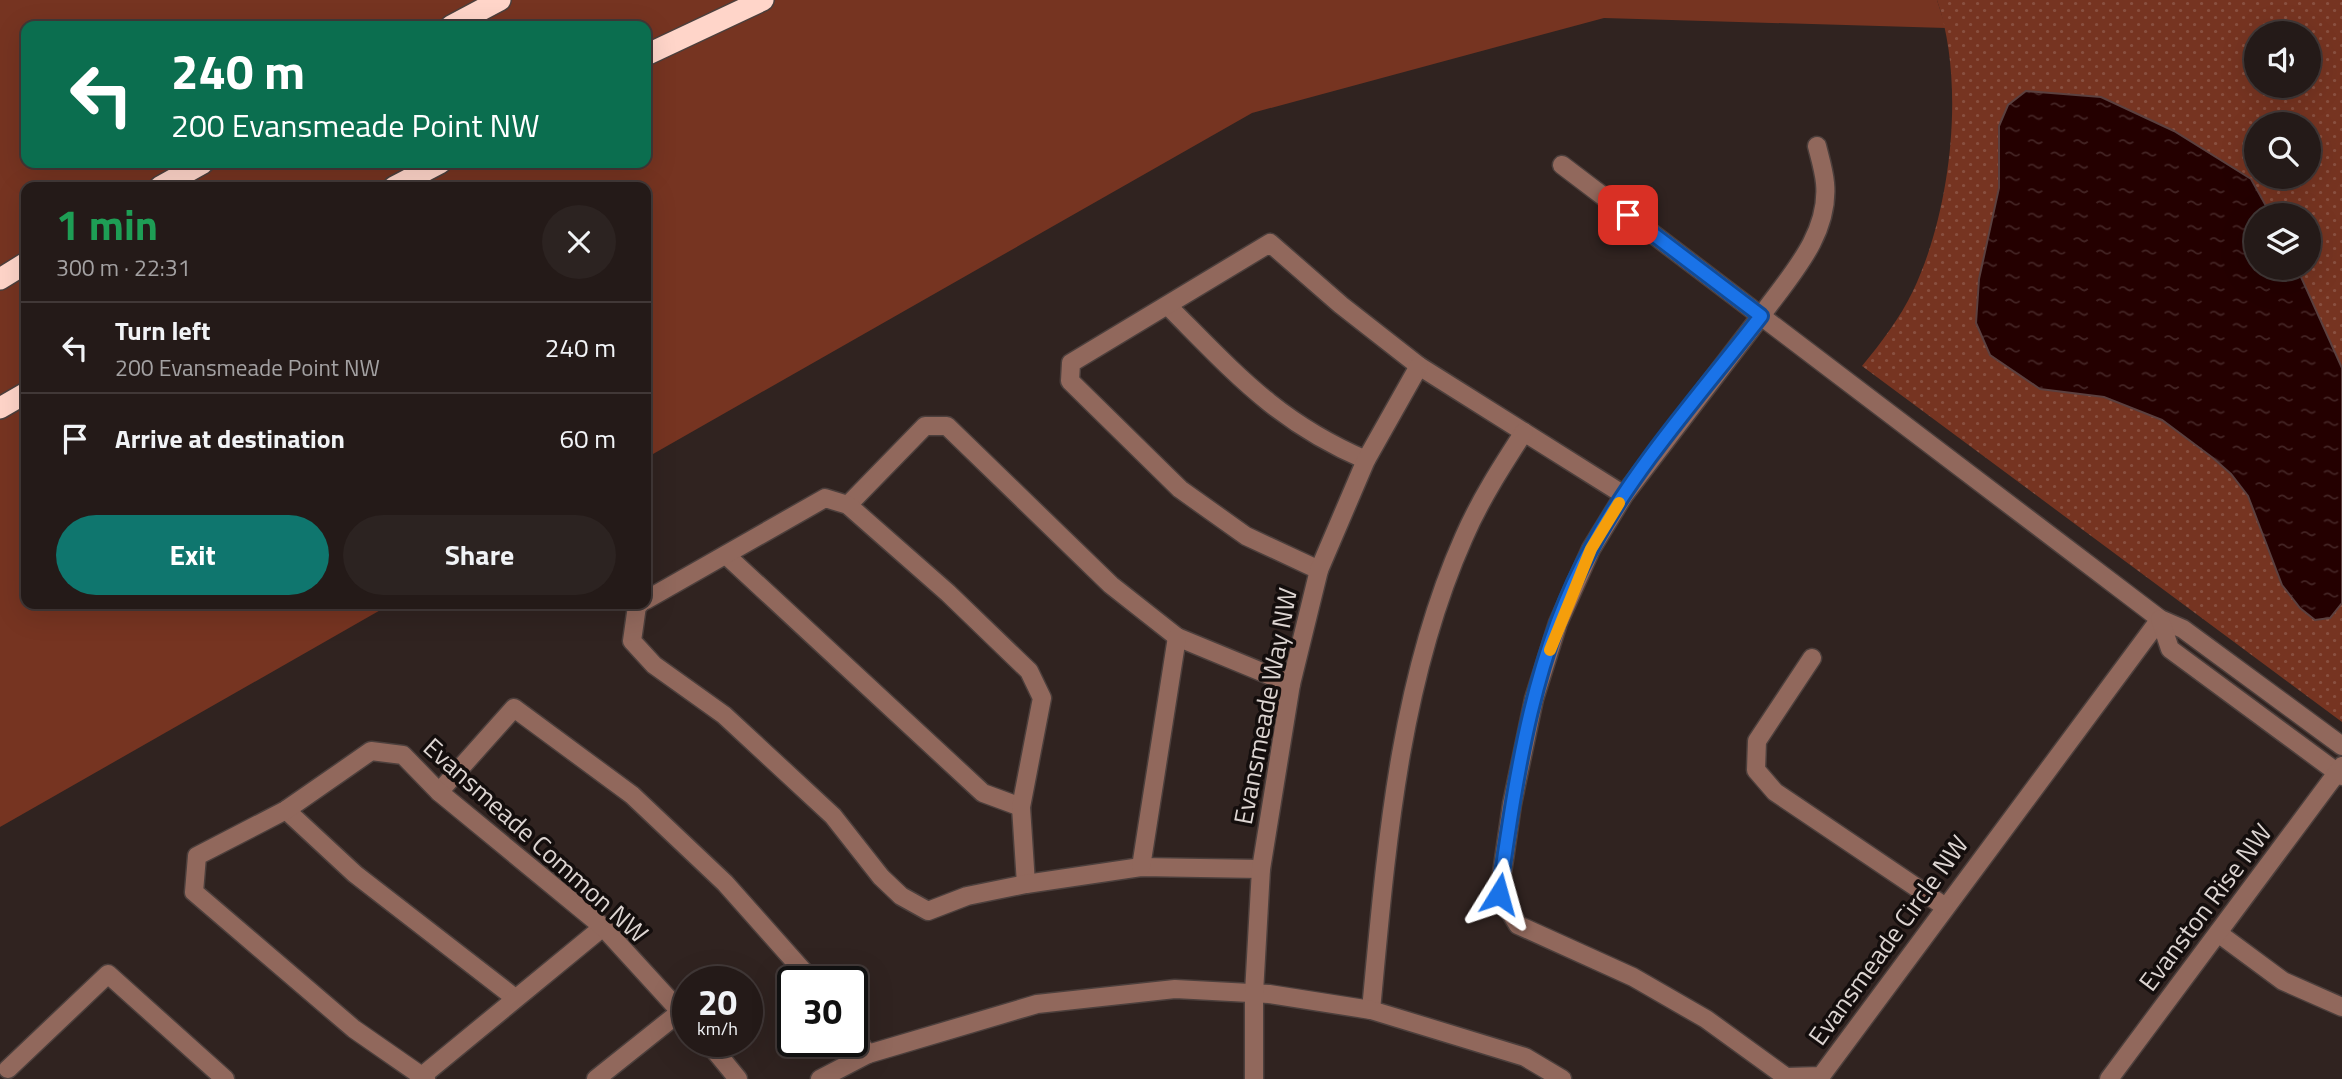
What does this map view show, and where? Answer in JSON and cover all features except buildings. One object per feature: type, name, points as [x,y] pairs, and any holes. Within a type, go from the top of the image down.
[{"type":"highway","points":[[460,21],[500,0]]},
{"type":"highway","points":[[651,53],[763,0]]},
{"type":"highway","points":[[169,182],[194,168]]},
{"type":"highway","points":[[404,182],[430,168]]},
{"type":"highway","points":[[0,279],[21,267]]},
{"type":"highway","points":[[0,408],[21,396]]},
{"type":"street","name":"Evansmeade Circle NW","points":[[1817,146],[1826,185],[1822,215],[1813,244],[1624,495],[1585,561],[1558,623],[1534,699],[1512,804],[1499,894],[1518,925],[1633,977],[1706,1019],[1786,1077],[1821,1076],[1944,906],[2160,619]]},
{"type":"street","points":[[1562,165],[2160,619],[2183,629],[2342,746]]},
{"type":"street","points":[[1319,570],[1247,536],[1180,489],[1070,381],[1071,363],[1270,243],[1341,305],[1419,366],[1624,495]]},
{"type":"street","points":[[1168,306],[1259,397],[1326,443],[1366,460]]},
{"type":"street","name":"Evansmeade Way NW","points":[[1254,1079],[1254,993],[1261,869],[1291,684],[1319,570],[1366,460],[1419,366]]},
{"type":"street","points":[[848,505],[925,426],[947,426],[1111,585],[1177,637],[1291,684]]},
{"type":"street","points":[[1371,1010],[1384,865],[1409,716],[1446,582],[1463,538],[1489,485],[1524,432]]},
{"type":"street","points":[[651,597],[825,498],[848,505],[948,593],[1029,671],[1042,698],[1021,807],[1026,884]]},
{"type":"street","points":[[726,555],[983,793],[1021,807]]},
{"type":"street","points":[[637,609],[632,641],[654,665],[724,715],[834,816],[881,877],[901,897],[928,911],[967,896],[1026,884],[1141,867],[1261,869]]},
{"type":"street","points":[[2160,619],[2170,649],[2340,772]]},
{"type":"street","points":[[1141,867],[1177,637]]},
{"type":"street","points":[[1812,657],[1757,741],[1756,770],[1775,792],[1944,906]]},
{"type":"street","points":[[439,792],[514,708],[632,795],[725,883],[799,966]]},
{"type":"street","name":"Evansmeade Common NW","points":[[424,1078],[354,1029],[194,892],[197,856],[286,810],[371,751],[403,755],[439,792],[603,927],[672,1003]]},
{"type":"street","name":"Evanston Rise NW","points":[[2109,1079],[2340,772]]},
{"type":"street","points":[[286,810],[355,874],[515,998]]},
{"type":"street","points":[[424,1078],[515,998],[603,927]]},
{"type":"street","points":[[2218,933],[2283,981],[2342,1007]]},
{"type":"street","points":[[10,1073],[108,974],[225,1079]]},
{"type":"street","points":[[868,1054],[980,1019],[1049,1003],[1175,989],[1254,993],[1371,1010],[1525,1057],[1562,1079]]},
{"type":"street","name":"Evansmeade Common NW","points":[[596,1079],[672,1025]]},
{"type":"street","points":[[720,1057],[738,1079]]},
{"type":"street","points":[[820,1079],[862,1057]]},
{"type":"shaded area","points":[[0,0],[1937,0],[1946,28],[1604,18],[1252,113],[651,455],[651,182],[21,182],[21,609],[382,609],[0,827]]},
{"type":"shaded area","points":[[1937,0],[2342,0],[2342,722],[1862,366],[1908,301],[1937,224],[1950,147],[1951,70],[1946,33]]},
{"type":"water","points":[[2026,91],[2101,97],[2174,131],[2244,175],[2244,189],[2257,189],[2264,203],[2244,203],[2244,280],[2302,280],[2342,368],[2342,603],[2330,618],[2315,620],[2300,608],[2282,585],[2248,496],[2231,474],[2213,458],[2162,420],[2104,397],[2040,389],[1990,355],[1976,323],[1979,279],[1999,188],[1999,126],[2008,105]]},
{"type":"slow traffic","points":[[1550,650],[1558,623],[1591,549],[1619,503]]},
{"type":"route","points":[[1499,894],[1512,804],[1534,699],[1558,623],[1591,549],[1624,495],[1761,316],[1628,215]]}]
